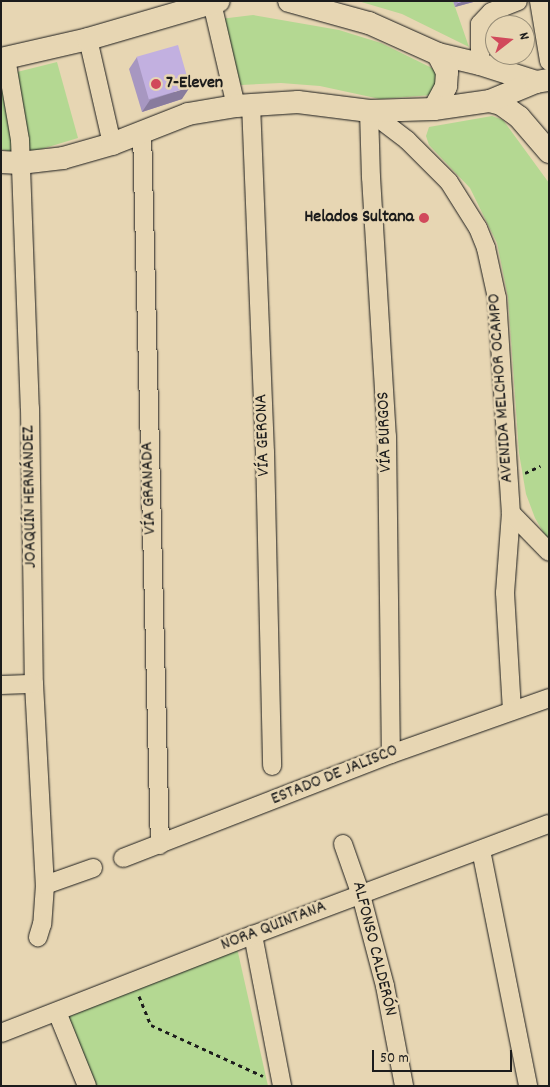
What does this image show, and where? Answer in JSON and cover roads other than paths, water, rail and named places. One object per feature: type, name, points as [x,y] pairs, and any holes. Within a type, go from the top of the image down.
[{"type":"main road","points":[[289,1],[369,23],[438,54],[542,81]]},
{"type":"main road","points":[[4,58],[88,39],[216,2]]},
{"type":"main road","points":[[434,109],[446,86],[447,72],[438,54]]},
{"type":"main road","points":[[11,163],[63,158],[112,144],[188,114],[244,105],[298,102],[369,111],[434,109],[490,101],[542,81]]},
{"type":"main road","points":[[490,101],[500,104],[519,117],[549,152]]},
{"type":"street","points":[[480,64],[480,24],[491,12],[518,1]]},
{"type":"street","points":[[539,1],[549,61]]},
{"type":"street","name":"VÍA GERONA","points":[[216,2],[244,105],[265,452],[272,766]]},
{"type":"street","points":[[88,39],[112,144]]},
{"type":"street","name":"JOAQUÍN HERNÁNDEZ","points":[[4,58],[17,122],[11,163],[30,408],[34,684],[45,885],[38,937]]},
{"type":"street","name":"AVENIDA MELCHOR OCAMPO","points":[[369,111],[412,145],[449,182],[478,228],[486,248],[497,298],[511,513],[505,593],[512,711]]},
{"type":"street","name":"VÍA BURGOS","points":[[369,111],[371,177],[388,436],[391,754]]},
{"type":"street","name":"VÍA GRANADA","points":[[142,132],[160,845]]},
{"type":"street","points":[[511,513],[549,552]]},
{"type":"street","points":[[1,685],[34,684]]},
{"type":"street","name":"ESTADO DE JALISCO","points":[[123,858],[391,754],[549,698]]},
{"type":"street","name":"NORA QUINTANA","points":[[1,1033],[253,935],[549,824]]},
{"type":"street","name":"ALFONSO CALDERÓN","points":[[343,844],[361,895],[385,986],[404,1086]]},
{"type":"street","points":[[481,850],[528,1086]]},
{"type":"street","points":[[45,885],[93,868]]},
{"type":"street","points":[[253,935],[274,1082]]},
{"type":"street","points":[[57,1012],[88,1086]]},
{"type":"place","name":"7-Eleven","points":[[156,84]]},
{"type":"place","name":"Helados Sultana","points":[[424,218]]}]
